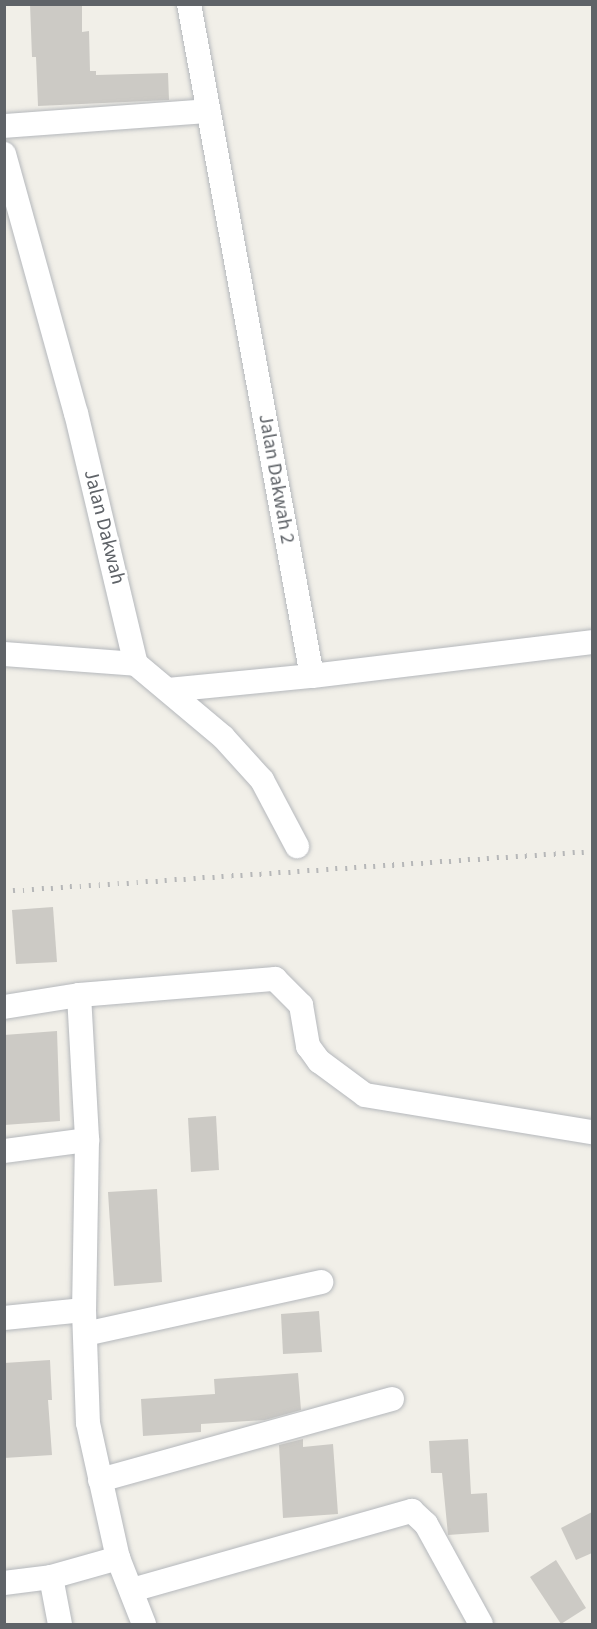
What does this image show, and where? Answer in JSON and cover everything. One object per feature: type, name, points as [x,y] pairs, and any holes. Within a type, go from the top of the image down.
[{"type":"street","name":"Jalan Dakwah 2","points":[[189,4],[312,676]]},
{"type":"street","points":[[4,126],[208,111]]},
{"type":"street","name":"Jalan Dakwah","points":[[4,154],[76,413],[136,664]]},
{"type":"street","points":[[168,690],[312,676],[592,642]]},
{"type":"street","points":[[4,654],[136,664],[223,737],[261,780],[297,846]]},
{"type":"street","points":[[4,1007],[79,995],[274,979],[301,1005],[308,1046],[319,1061],[365,1095],[592,1132]]},
{"type":"street","points":[[79,995],[87,1140],[84,1310],[88,1423],[118,1558],[144,1624]]},
{"type":"street","points":[[4,1151],[87,1140]]},
{"type":"street","points":[[85,1334],[321,1282]]},
{"type":"street","points":[[4,1318],[84,1310]]},
{"type":"street","points":[[100,1480],[392,1399]]},
{"type":"street","points":[[132,1590],[412,1511],[426,1524],[481,1624]]},
{"type":"street","points":[[4,1583],[51,1577],[118,1558]]},
{"type":"street","points":[[51,1577],[60,1624]]},
{"type":"building","points":[[30,4],[82,4],[82,32],[89,31],[90,71],[96,71],[96,75],[168,73],[169,100],[38,106],[36,57],[32,57]]},
{"type":"building","points":[[53,907],[57,962],[16,964],[12,910]]},
{"type":"building","points":[[57,1031],[60,1121],[4,1125],[4,1035]]},
{"type":"building","points":[[216,1116],[219,1170],[191,1172],[188,1118]]},
{"type":"building","points":[[157,1189],[162,1282],[114,1286],[108,1192]]},
{"type":"building","points":[[319,1311],[322,1352],[283,1354],[281,1314]]},
{"type":"building","points":[[50,1360],[52,1400],[48,1400],[52,1455],[4,1458],[4,1363]]},
{"type":"building","points":[[298,1373],[301,1410],[265,1420],[201,1424],[201,1432],[143,1436],[141,1399],[215,1394],[214,1379]]},
{"type":"building","points":[[303,1439],[303,1447],[333,1444],[338,1514],[283,1518],[279,1445]]},
{"type":"building","points":[[468,1439],[471,1494],[487,1493],[489,1532],[448,1535],[442,1473],[431,1473],[429,1441]]},
{"type":"building","points":[[592,1512],[592,1553],[576,1560],[561,1528]]},
{"type":"building","points":[[556,1560],[586,1608],[561,1624],[530,1577]]},
{"type":"railway","points":[[4,891],[592,851]]}]
